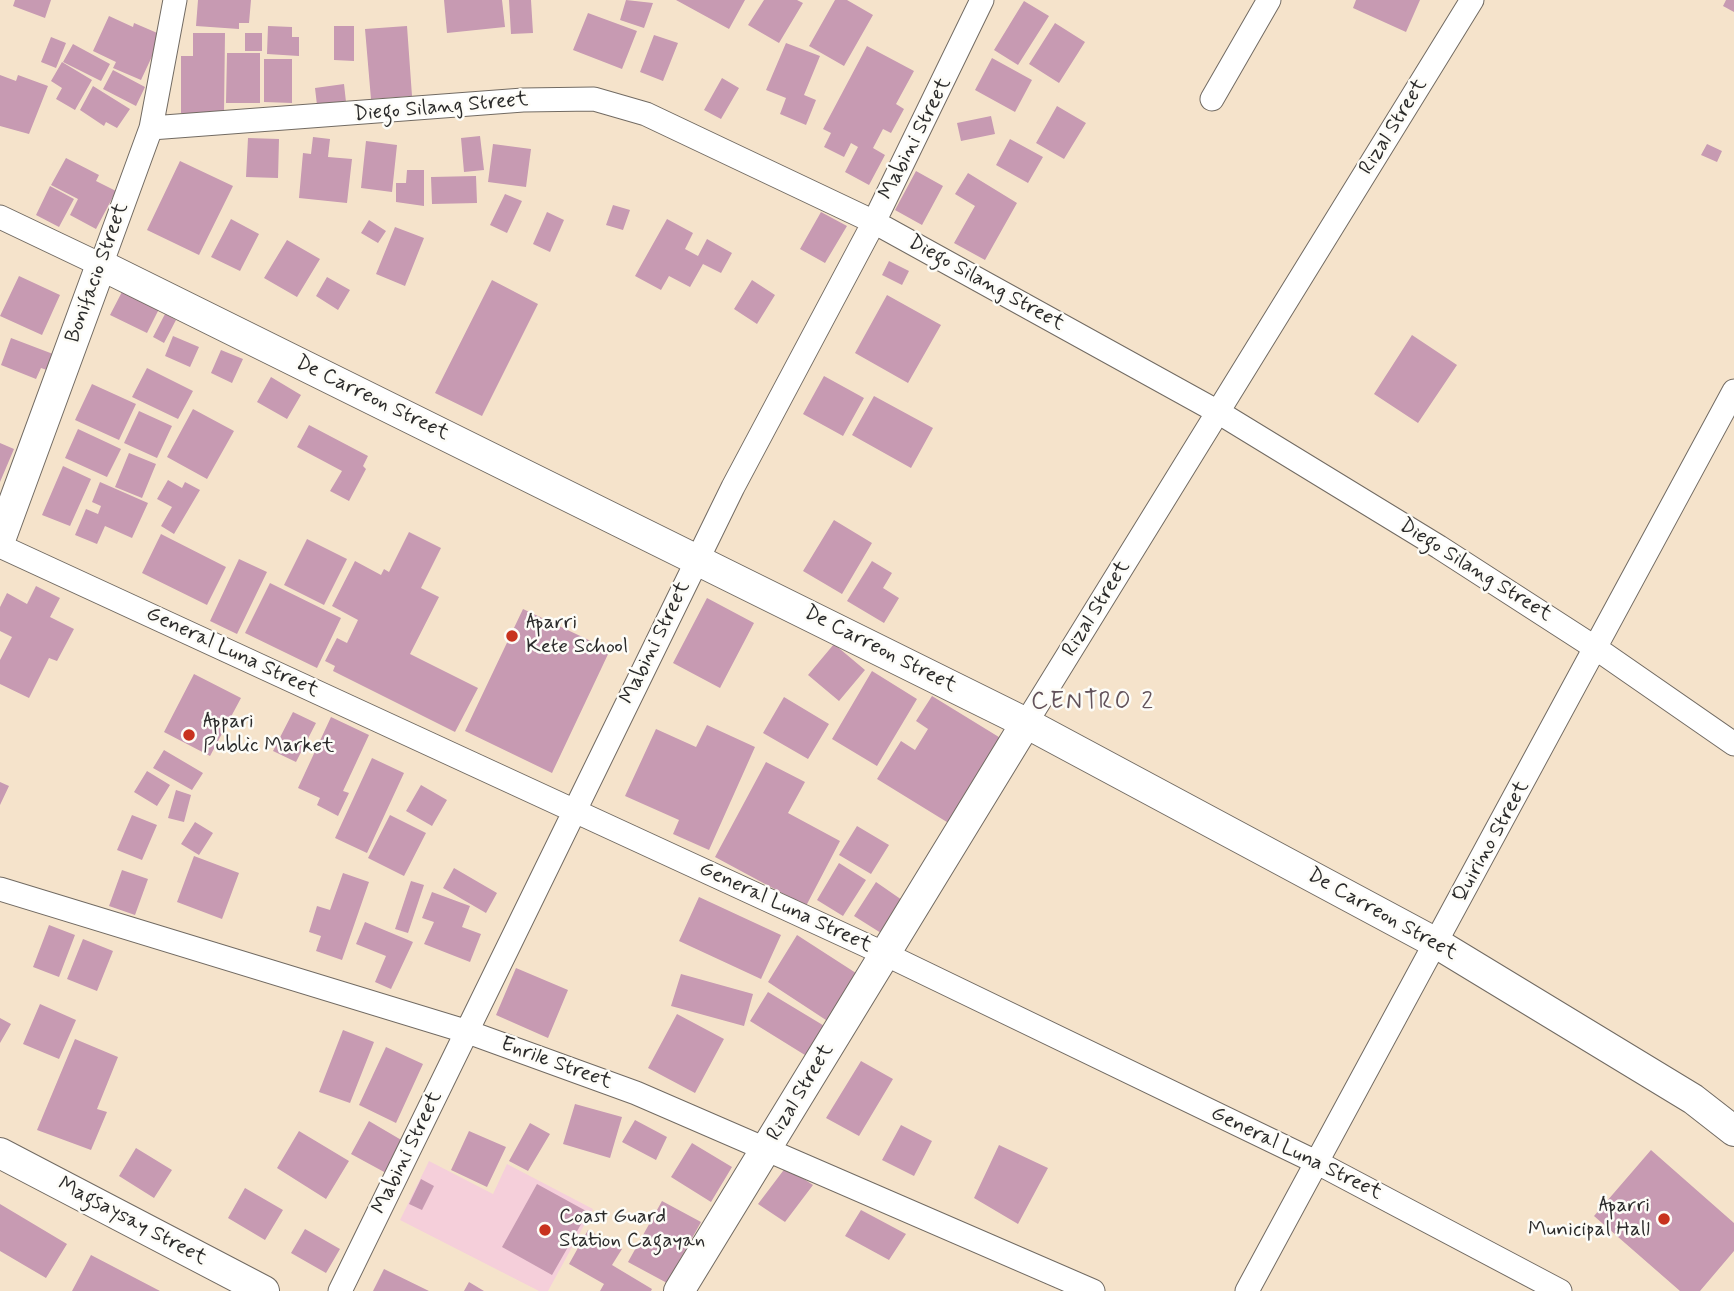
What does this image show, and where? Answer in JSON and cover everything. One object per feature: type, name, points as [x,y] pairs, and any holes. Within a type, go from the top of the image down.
[{"type":"street","name":"Bonifacio Street","points":[[0,540],[151,128],[175,0]]},
{"type":"street","name":"Mabini Street","points":[[340,1291],[697,559],[874,222],[982,0]]},
{"type":"street","points":[[1212,100],[1269,0]]},
{"type":"street","name":"Rizal Street","points":[[679,1291],[1472,0]]},
{"type":"street","name":"Diego Silang Street","points":[[151,128],[523,100],[594,99],[646,114],[874,222],[1218,412],[1439,547],[1597,649],[1734,744]]},
{"type":"street","name":"De Carreon Street","points":[[0,217],[1026,723],[1436,943],[1693,1099],[1734,1131]]},
{"type":"street","name":"Quirino Street","points":[[1247,1291],[1597,649],[1734,391]]},
{"type":"street","name":"General Luna Street","points":[[0,546],[885,954],[1318,1163],[1560,1291]]},
{"type":"street","name":"Enrile Street","points":[[0,889],[467,1032],[636,1093],[1093,1291]]},
{"type":"street","name":"Magsaysay Street","points":[[0,1153],[264,1291]]},
{"type":"shaded area","points":[[429,1161],[493,1194],[507,1164],[593,1209],[548,1291],[539,1291],[400,1220]]},
{"type":"building","points":[[15,0],[51,0],[45,18],[13,6]]},
{"type":"building","points":[[198,0],[251,0],[249,23],[239,23],[239,29],[196,26]]},
{"type":"building","points":[[444,0],[502,0],[505,27],[447,33]]},
{"type":"building","points":[[509,0],[531,0],[533,33],[511,34]]},
{"type":"building","points":[[626,0],[653,3],[644,28],[620,20]]},
{"type":"building","points":[[676,0],[745,0],[729,29]]},
{"type":"building","points":[[764,0],[797,0],[803,3],[779,43],[748,25]]},
{"type":"building","points":[[835,0],[847,0],[873,15],[844,66],[809,46]]},
{"type":"building","points":[[1356,0],[1420,0],[1406,32],[1353,8]]},
{"type":"building","points":[[1726,0],[1734,0],[1734,12],[1723,6]]},
{"type":"building","points":[[1024,1],[1049,16],[1018,65],[994,50]]},
{"type":"building","points":[[588,13],[637,31],[622,69],[573,50]]},
{"type":"building","points":[[109,16],[133,27],[134,23],[162,35],[141,80],[113,68],[116,62],[93,51]]},
{"type":"building","points":[[1055,23],[1085,42],[1059,83],[1029,64]]},
{"type":"building","points":[[268,26],[292,27],[292,37],[299,37],[299,56],[267,54]]},
{"type":"building","points":[[334,26],[354,26],[354,61],[334,60]]},
{"type":"building","points":[[407,26],[412,96],[371,99],[365,29]]},
{"type":"building","points":[[193,33],[225,33],[224,113],[181,113],[181,56],[193,56]]},
{"type":"building","points":[[245,33],[262,33],[262,51],[245,51]]},
{"type":"building","points":[[654,35],[678,43],[663,81],[640,72]]},
{"type":"building","points":[[51,37],[66,43],[56,68],[41,62]]},
{"type":"building","points":[[786,43],[820,56],[804,95],[816,100],[806,125],[780,114],[786,98],[766,90]]},
{"type":"building","points":[[73,44],[110,64],[101,81],[63,62]]},
{"type":"building","points":[[867,46],[914,71],[896,104],[904,109],[891,133],[883,129],[873,148],[885,155],[869,185],[845,172],[858,147],[851,143],[844,157],[824,147],[831,133],[823,129]]},
{"type":"building","points":[[227,53],[260,53],[260,103],[226,103]]},
{"type":"building","points":[[992,58],[1032,80],[1015,112],[975,90]]},
{"type":"building","points":[[264,59],[292,59],[292,103],[264,102]]},
{"type":"building","points":[[62,62],[92,80],[75,110],[56,99],[62,88],[51,81]]},
{"type":"building","points":[[113,70],[145,87],[136,106],[103,89]]},
{"type":"building","points":[[0,75],[16,81],[18,75],[48,86],[29,134],[0,126]]},
{"type":"building","points":[[722,78],[739,88],[721,119],[704,110]]},
{"type":"building","points":[[344,84],[347,111],[318,114],[315,88]]},
{"type":"building","points":[[93,86],[130,109],[117,128],[106,122],[104,126],[80,110]]},
{"type":"building","points":[[1057,106],[1086,123],[1064,159],[1036,143]]},
{"type":"building","points":[[991,116],[995,134],[961,141],[957,123]]},
{"type":"building","points":[[480,136],[484,170],[464,172],[461,138]]},
{"type":"building","points":[[313,137],[330,139],[328,157],[352,159],[347,203],[299,198],[303,153],[311,154]]},
{"type":"building","points":[[248,138],[279,139],[278,178],[246,177]]},
{"type":"building","points":[[1010,139],[1043,157],[1028,183],[996,165]]},
{"type":"building","points":[[366,141],[397,145],[392,192],[361,188]]},
{"type":"building","points":[[493,144],[531,149],[526,187],[488,182]]},
{"type":"building","points":[[1707,144],[1722,151],[1717,162],[1701,155]]},
{"type":"building","points":[[66,158],[99,175],[96,181],[116,191],[96,229],[70,215],[78,199],[51,185]]},
{"type":"building","points":[[180,161],[233,186],[199,255],[147,230]]},
{"type":"building","points":[[407,170],[424,170],[424,206],[396,202],[396,183],[406,183]]},
{"type":"building","points":[[916,171],[943,186],[922,225],[895,210]]},
{"type":"building","points":[[968,173],[1017,203],[985,260],[954,243],[975,206],[955,194]]},
{"type":"building","points":[[476,176],[477,203],[432,204],[431,177]]},
{"type":"building","points":[[50,186],[74,199],[59,227],[36,215]]},
{"type":"building","points":[[505,194],[522,201],[507,233],[490,225]]},
{"type":"building","points":[[613,205],[630,210],[623,230],[606,225]]},
{"type":"building","points":[[547,212],[564,220],[550,252],[533,244]]},
{"type":"building","points":[[821,212],[847,226],[825,263],[800,249]]},
{"type":"building","points":[[231,219],[259,234],[240,271],[211,257]]},
{"type":"building","points":[[667,219],[693,233],[685,249],[698,256],[707,239],[732,253],[721,273],[703,264],[690,287],[669,276],[661,290],[635,276]]},
{"type":"building","points":[[369,220],[386,231],[378,243],[361,233]]},
{"type":"building","points":[[395,227],[424,238],[405,286],[376,274]]},
{"type":"building","points":[[287,240],[320,259],[297,297],[264,278]]},
{"type":"building","points":[[889,261],[909,271],[902,285],[882,275]]},
{"type":"building","points":[[19,276],[60,295],[42,335],[0,316]]},
{"type":"building","points":[[327,277],[350,290],[338,310],[316,296]]},
{"type":"building","points":[[492,280],[538,304],[482,416],[435,393]]},
{"type":"building","points":[[752,280],[775,295],[757,324],[734,309]]},
{"type":"building","points":[[124,288],[160,307],[147,333],[110,315]]},
{"type":"building","points":[[887,295],[941,325],[908,383],[855,353]]},
{"type":"building","points":[[165,314],[176,320],[164,343],[153,337]]},
{"type":"building","points":[[1412,335],[1457,365],[1418,423],[1374,394]]},
{"type":"building","points":[[173,336],[199,347],[190,367],[165,356]]},
{"type":"building","points":[[11,338],[53,354],[47,370],[41,368],[36,379],[1,365]]},
{"type":"building","points":[[221,350],[243,359],[232,383],[211,373]]},
{"type":"building","points":[[147,368],[193,391],[178,419],[132,397]]},
{"type":"building","points":[[824,376],[864,398],[843,436],[803,414]]},
{"type":"building","points":[[271,377],[301,395],[287,419],[257,402]]},
{"type":"building","points":[[92,384],[136,404],[119,440],[75,420]]},
{"type":"building","points":[[874,396],[933,428],[911,468],[852,435]]},
{"type":"building","points":[[193,409],[234,431],[207,479],[167,457]]},
{"type":"building","points":[[139,411],[172,426],[157,458],[124,443]]},
{"type":"building","points":[[309,425],[368,456],[363,466],[366,469],[349,501],[330,491],[342,471],[297,447]]},
{"type":"building","points":[[78,429],[121,449],[107,477],[65,458]]},
{"type":"building","points":[[0,443],[14,449],[0,482]]},
{"type":"building","points":[[129,453],[156,464],[142,498],[115,487]]},
{"type":"building","points":[[63,466],[91,479],[70,526],[42,515]]},
{"type":"building","points":[[168,480],[182,488],[185,482],[200,490],[174,534],[161,526],[172,507],[157,499]]},
{"type":"building","points":[[100,482],[148,503],[132,538],[105,526],[97,544],[75,535],[86,509],[98,514],[101,506],[92,502]]},
{"type":"building","points":[[834,520],[872,543],[842,594],[803,571]]},
{"type":"building","points":[[409,532],[441,548],[421,588],[439,597],[410,654],[478,688],[455,732],[333,671],[335,666],[325,661],[337,638],[347,643],[358,620],[332,606],[355,561],[381,575],[384,569],[389,572]]},
{"type":"building","points":[[161,534],[226,567],[207,605],[142,573]]},
{"type":"building","points":[[307,539],[347,559],[324,605],[284,585]]},
{"type":"building","points":[[239,559],[267,572],[237,634],[210,621]]},
{"type":"building","points":[[872,561],[892,573],[883,588],[899,598],[884,623],[847,601]]},
{"type":"building","points":[[270,583],[341,618],[317,668],[245,633]]},
{"type":"building","points":[[36,586],[60,598],[50,617],[74,629],[57,661],[49,658],[29,698],[0,684],[0,660],[12,637],[0,631],[0,607],[7,593],[27,604]]},
{"type":"building","points":[[707,598],[754,623],[720,688],[673,663]]},
{"type":"building","points":[[523,609],[610,650],[552,773],[465,731]]},
{"type":"building","points":[[834,644],[865,670],[839,701],[808,675]]},
{"type":"building","points":[[872,671],[917,699],[877,766],[832,739]]},
{"type":"building","points":[[194,674],[241,698],[210,756],[164,732]]},
{"type":"building","points":[[932,696],[1007,742],[955,827],[877,779],[901,741],[915,750],[928,729],[916,721]]},
{"type":"building","points":[[784,697],[829,724],[808,759],[763,733]]},
{"type":"building","points":[[293,712],[316,723],[296,762],[273,751]]},
{"type":"building","points":[[331,717],[369,735],[343,791],[349,793],[338,816],[317,805],[320,798],[298,788]]},
{"type":"building","points":[[707,725],[755,747],[709,850],[673,834],[679,820],[625,796],[656,729],[696,747]]},
{"type":"building","points":[[164,750],[203,773],[192,790],[153,768]]},
{"type":"building","points":[[372,758],[404,773],[367,853],[335,838]]},
{"type":"building","points":[[766,762],[805,782],[788,813],[840,841],[806,906],[715,857]]},
{"type":"building","points":[[147,771],[170,785],[157,806],[134,792]]},
{"type":"building","points":[[0,782],[9,786],[0,805]]},
{"type":"building","points":[[421,785],[447,800],[432,826],[406,811]]},
{"type":"building","points":[[176,790],[191,795],[184,822],[168,818]]},
{"type":"building","points":[[132,815],[157,825],[142,860],[117,850]]},
{"type":"building","points":[[390,815],[426,833],[404,876],[368,858]]},
{"type":"building","points":[[195,822],[213,833],[199,855],[181,844]]},
{"type":"building","points":[[857,826],[889,845],[871,874],[839,855]]},
{"type":"building","points":[[194,856],[239,873],[222,919],[177,902]]},
{"type":"building","points":[[839,863],[866,880],[843,916],[817,900]]},
{"type":"building","points":[[454,868],[497,893],[486,913],[443,888]]},
{"type":"building","points":[[122,870],[148,879],[135,915],[109,906]]},
{"type":"building","points":[[343,873],[369,882],[342,960],[316,951],[321,936],[309,932],[317,906],[330,910]]},
{"type":"building","points":[[411,881],[424,885],[408,933],[395,929]]},
{"type":"building","points":[[876,882],[902,900],[881,933],[854,916]]},
{"type":"building","points":[[432,892],[470,906],[462,927],[481,934],[470,962],[424,944],[434,922],[422,918]]},
{"type":"building","points":[[699,897],[781,935],[761,979],[679,941]]},
{"type":"building","points":[[365,922],[413,942],[391,989],[375,982],[386,956],[356,944]]},
{"type":"building","points":[[49,925],[75,935],[59,977],[33,967]]},
{"type":"building","points":[[797,935],[859,975],[829,1022],[768,982]]},
{"type":"building","points":[[83,939],[113,951],[97,991],[67,979]]},
{"type":"building","points":[[516,968],[568,990],[548,1038],[496,1015]]},
{"type":"building","points":[[681,974],[753,994],[744,1026],[671,1006]]},
{"type":"building","points":[[768,992],[831,1030],[813,1060],[750,1021]]},
{"type":"building","points":[[40,1004],[76,1020],[59,1059],[23,1044]]},
{"type":"building","points":[[677,1014],[724,1039],[695,1093],[648,1068]]},
{"type":"building","points":[[0,1018],[11,1024],[0,1043]]},
{"type":"building","points":[[343,1030],[374,1042],[350,1103],[319,1092]]},
{"type":"building","points":[[75,1039],[118,1057],[97,1109],[107,1112],[91,1150],[37,1130]]},
{"type":"building","points":[[386,1047],[423,1064],[396,1123],[359,1105]]},
{"type":"building","points":[[861,1061],[893,1079],[859,1136],[826,1118]]},
{"type":"building","points":[[575,1104],[622,1117],[610,1158],[563,1144]]},
{"type":"building","points":[[635,1120],[667,1137],[656,1160],[622,1142]]},
{"type":"building","points":[[369,1121],[403,1141],[386,1173],[351,1154]]},
{"type":"building","points":[[530,1123],[550,1134],[528,1171],[509,1161]]},
{"type":"building","points":[[901,1125],[932,1141],[914,1176],[882,1160]]},
{"type":"building","points":[[299,1131],[349,1161],[326,1199],[277,1168]]},
{"type":"building","points":[[469,1131],[506,1147],[487,1187],[451,1170]]},
{"type":"building","points":[[692,1143],[732,1167],[711,1202],[671,1177]]},
{"type":"building","points":[[999,1145],[1048,1168],[1018,1224],[974,1198]]},
{"type":"building","points":[[136,1148],[172,1170],[154,1198],[119,1176]]},
{"type":"building","name":"Aparri Municipal Hall","points":[[1651,1150],[1734,1223],[1734,1251],[1700,1291],[1680,1291],[1594,1216]]},
{"type":"building","points":[[786,1167],[813,1185],[785,1222],[758,1204]]},
{"type":"building","points":[[421,1179],[434,1186],[422,1210],[409,1204]]},
{"type":"building","name":"Coast Guard Station Cagayan","points":[[537,1184],[588,1212],[552,1275],[502,1247]]},
{"type":"building","points":[[245,1188],[283,1210],[265,1240],[228,1218]]},
{"type":"building","points":[[662,1201],[701,1222],[667,1283],[628,1262]]},
{"type":"building","points":[[0,1204],[67,1244],[46,1278],[0,1251]]},
{"type":"building","points":[[861,1210],[906,1234],[889,1260],[845,1236]]},
{"type":"building","points":[[305,1229],[340,1249],[326,1273],[291,1253]]},
{"type":"building","points":[[588,1230],[622,1249],[612,1265],[652,1289],[651,1291],[600,1291],[604,1284],[569,1264]]},
{"type":"building","points":[[91,1255],[160,1291],[72,1291]]},
{"type":"building","points":[[384,1269],[429,1291],[373,1291]]},
{"type":"building","points":[[469,1282],[484,1291],[464,1291]]},
{"type":"place","name":"Aparri Kete School","points":[[512,636]]},
{"type":"place","name":"Appari Public Market","points":[[189,735]]},
{"type":"place","name":"Aparri Municipal Hall","points":[[1664,1219]]},
{"type":"place","name":"Coast Guard Station Cagayan","points":[[545,1230]]},
{"type":"district","name":"CENTRO 2","points":[[1093,703]]}]
